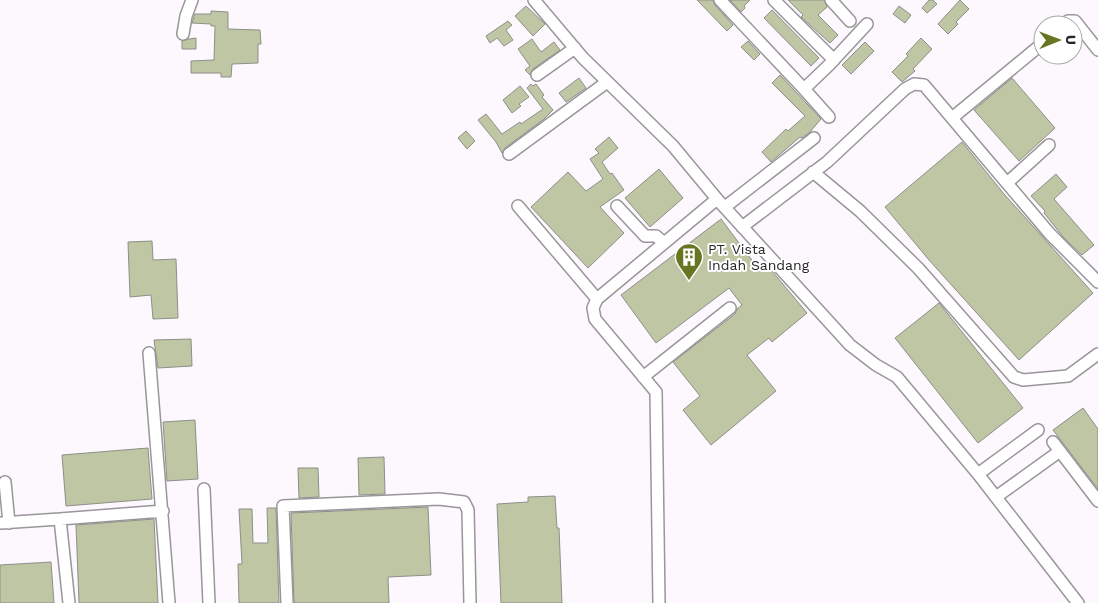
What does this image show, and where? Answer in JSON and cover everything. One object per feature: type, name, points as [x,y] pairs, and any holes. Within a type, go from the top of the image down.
[{"type":"street","points":[[183,34],[186,16],[192,0]]},
{"type":"street","points":[[534,0],[607,82],[673,146],[742,227],[850,345],[876,365],[897,377],[978,474],[1078,603]]},
{"type":"street","points":[[720,0],[829,116]]},
{"type":"street","points":[[774,0],[834,60]]},
{"type":"street","points":[[831,0],[850,21]]},
{"type":"street","points":[[804,89],[867,24]]},
{"type":"street","points":[[1083,31],[1098,50]]},
{"type":"street","points":[[537,75],[575,48]]},
{"type":"street","points":[[952,118],[1033,51]]},
{"type":"street","points":[[509,154],[607,82]]},
{"type":"street","points":[[742,227],[827,162],[905,90],[914,84],[924,85],[1050,234],[1097,279]]},
{"type":"street","points":[[659,603],[656,392],[595,319],[593,308],[597,298],[664,243],[814,138]]},
{"type":"street","points":[[1007,183],[1049,145]]},
{"type":"street","points":[[813,172],[860,211],[918,268],[1014,377],[1023,380],[1068,376],[1098,354]]},
{"type":"street","points":[[518,206],[597,298]]},
{"type":"street","points":[[617,206],[645,236],[656,236],[664,243]]},
{"type":"street","points":[[643,377],[730,308]]},
{"type":"street","points":[[149,353],[170,603]]},
{"type":"street","points":[[978,474],[1038,430]]},
{"type":"street","points":[[996,497],[1057,446],[1098,501]]},
{"type":"street","points":[[5,482],[4,523],[163,511]]},
{"type":"street","points":[[204,489],[209,603]]},
{"type":"street","points":[[287,603],[283,506],[439,499],[464,502],[468,510],[470,603]]},
{"type":"street","points":[[60,519],[69,603]]},
{"type":"building","points":[[697,0],[713,0],[715,5],[733,25],[727,31]]},
{"type":"building","points":[[730,0],[750,0],[741,12]]},
{"type":"building","points":[[788,0],[824,0],[827,7],[818,15],[838,35],[830,43],[801,17],[803,15]]},
{"type":"building","points":[[929,0],[933,0],[937,4],[927,13],[922,8]]},
{"type":"building","points":[[960,0],[969,9],[956,22],[958,24],[948,34],[938,24]]},
{"type":"building","points":[[526,6],[545,24],[533,36],[515,16]]},
{"type":"building","points":[[899,6],[911,15],[905,23],[893,14]]},
{"type":"building","points":[[772,10],[819,58],[811,66],[764,18]]},
{"type":"building","points":[[211,11],[228,12],[228,29],[260,30],[261,44],[258,44],[258,63],[232,64],[231,77],[221,77],[221,73],[191,73],[191,61],[214,60],[215,26],[192,23],[195,14],[211,14]]},
{"type":"building","points":[[508,21],[512,25],[506,30],[513,40],[504,46],[497,38],[490,43],[486,36]]},
{"type":"building","points":[[196,38],[196,49],[182,49],[182,41]]},
{"type":"building","points":[[921,38],[932,49],[913,69],[915,71],[902,82],[892,72],[908,56],[906,54]]},
{"type":"building","points":[[532,39],[541,52],[554,42],[560,50],[533,69],[530,75],[525,70],[530,66],[518,49]]},
{"type":"building","points":[[748,41],[760,54],[754,60],[741,47]]},
{"type":"building","points":[[865,42],[874,51],[851,74],[842,65]]},
{"type":"building","points":[[780,75],[821,119],[810,132],[802,138],[800,137],[771,162],[762,152],[786,129],[788,131],[805,116],[772,83]]},
{"type":"building","points":[[579,78],[586,88],[566,102],[559,93]]},
{"type":"building","points":[[1012,78],[1055,128],[1019,161],[974,110]]},
{"type":"building","points":[[531,84],[533,86],[536,84],[544,95],[542,97],[553,110],[505,148],[502,153],[496,142],[478,120],[486,114],[502,134],[520,122],[521,124],[543,109],[527,88]]},
{"type":"building","points":[[520,86],[529,97],[519,104],[521,106],[512,113],[503,100]]},
{"type":"building","points":[[466,131],[475,141],[467,149],[458,138]]},
{"type":"building","points":[[609,137],[618,148],[602,162],[624,190],[600,207],[624,233],[588,268],[531,207],[568,172],[586,191],[603,179],[590,159],[599,153],[595,149]]},
{"type":"building","points":[[962,142],[1004,194],[1093,293],[1019,360],[929,260],[885,207]]},
{"type":"building","points":[[659,169],[683,198],[650,227],[625,198]]},
{"type":"building","points":[[1056,174],[1067,187],[1054,199],[1094,245],[1082,255],[1064,238],[1044,213],[1045,211],[1031,196]]},
{"type":"building","points":[[721,219],[760,271],[767,265],[807,313],[772,342],[769,338],[747,355],[776,391],[711,445],[683,410],[700,396],[673,362],[735,314],[742,305],[729,288],[656,343],[621,295]]},
{"type":"building","points":[[152,241],[153,260],[176,259],[178,318],[153,319],[151,295],[130,297],[128,242]]},
{"type":"building","points":[[939,303],[1023,408],[978,443],[895,338]]},
{"type":"building","points":[[191,339],[192,366],[158,368],[154,340]]},
{"type":"building","points":[[1083,408],[1098,429],[1098,489],[1053,430]]},
{"type":"building","points":[[195,420],[198,479],[167,481],[163,422]]},
{"type":"building","points":[[148,448],[152,499],[66,506],[62,455]]},
{"type":"building","points":[[384,457],[385,494],[359,495],[358,458]]},
{"type":"building","points":[[298,468],[318,468],[319,497],[299,498]]},
{"type":"building","points":[[555,496],[557,528],[559,528],[562,603],[501,603],[497,504],[528,502],[528,497]]},
{"type":"building","points":[[428,507],[431,575],[388,577],[389,603],[294,603],[291,513]]},
{"type":"building","points":[[267,508],[276,508],[279,603],[239,603],[238,564],[242,564],[239,509],[252,509],[253,543],[268,543]]},
{"type":"building","points":[[154,519],[158,603],[79,603],[76,525]]},
{"type":"building","points":[[51,562],[54,603],[0,603],[0,565]]},
{"type":"place","name":"PT. Vista Indah Sandang","points":[[689,281]]}]
